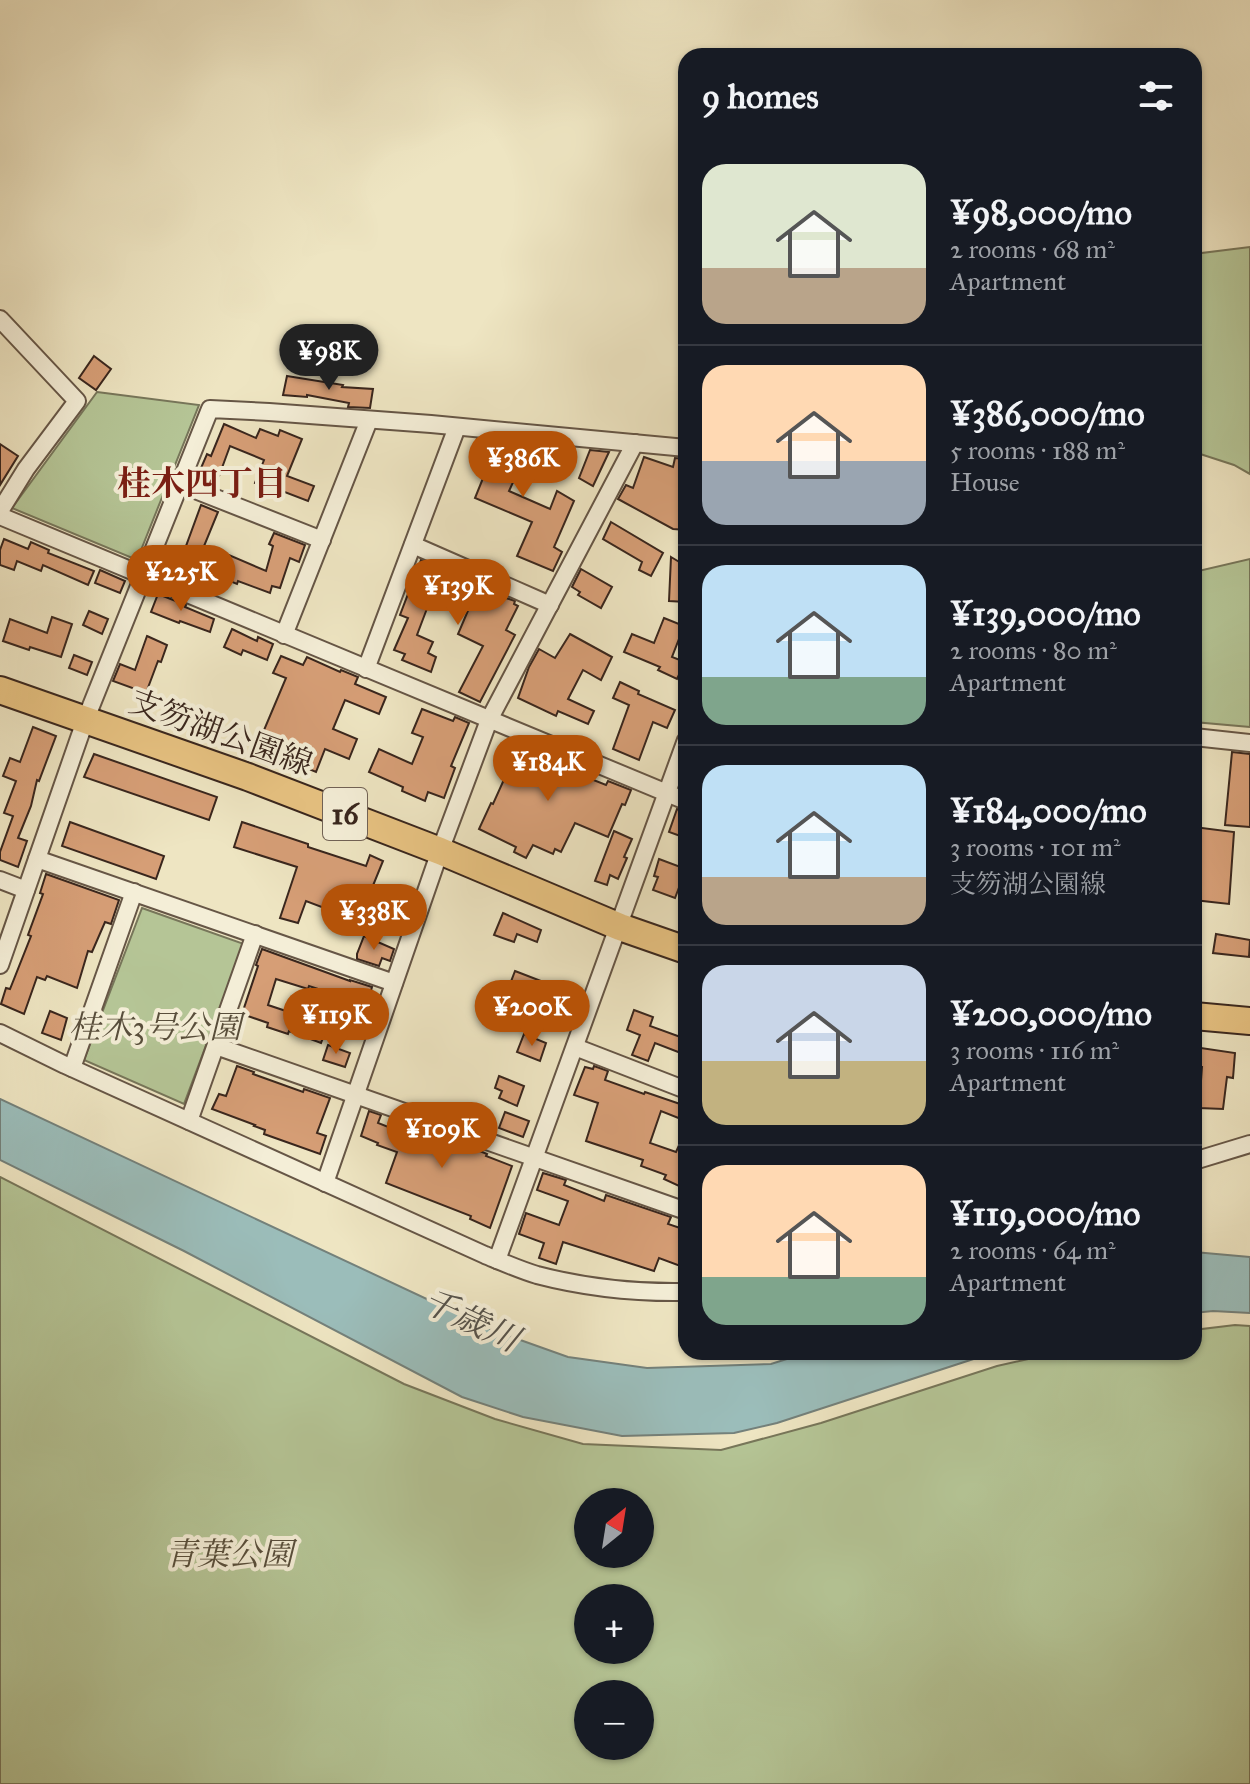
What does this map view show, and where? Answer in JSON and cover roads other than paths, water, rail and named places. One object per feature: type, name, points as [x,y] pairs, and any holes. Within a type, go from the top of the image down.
[{"type":"main road","name":"支笏湖公園線","points":[[0,690],[248,777],[440,851],[620,927],[678,947]]},
{"type":"main road","points":[[1202,1017],[1250,1021]]},
{"type":"street","points":[[3,330],[77,401],[26,469],[0,514],[678,798]]},
{"type":"street","points":[[0,965],[85,721],[210,409],[678,447]]},
{"type":"street","points":[[284,635],[369,420]]},
{"type":"street","points":[[366,669],[457,427]]},
{"type":"street","points":[[325,1183],[440,851],[489,720],[635,443]]},
{"type":"street","points":[[180,484],[322,540]]},
{"type":"street","points":[[413,545],[550,605]]},
{"type":"street","points":[[1202,738],[1250,743]]},
{"type":"street","points":[[497,1260],[678,763]]},
{"type":"street","points":[[37,859],[394,983]]},
{"type":"street","points":[[0,880],[26,890]]},
{"type":"street","points":[[72,1068],[134,892]]},
{"type":"street","points":[[189,1121],[255,934]]},
{"type":"street","points":[[0,1033],[497,1260],[534,1274],[594,1288],[678,1292]]},
{"type":"street","points":[[216,1046],[678,1208]]},
{"type":"street","points":[[575,1047],[678,1087]]},
{"type":"street","points":[[1202,1159],[1250,1144]]},
{"type":"water","name":"千歳川","points":[[0,1099],[495,1331],[568,1357],[647,1368],[771,1364],[784,1360],[970,1360],[777,1423],[734,1433],[622,1436],[523,1417],[462,1397],[184,1251],[0,1160]]},
{"type":"water","points":[[1202,1253],[1250,1257],[1250,1313],[1202,1312]]},
{"type":"district","name":"桂木四丁目","points":[[202,483]]},
{"type":"park label","name":"桂木3号公園","points":[[155,1027]]},
{"type":"park label","name":"青葉公園","points":[[229,1554]]}]
